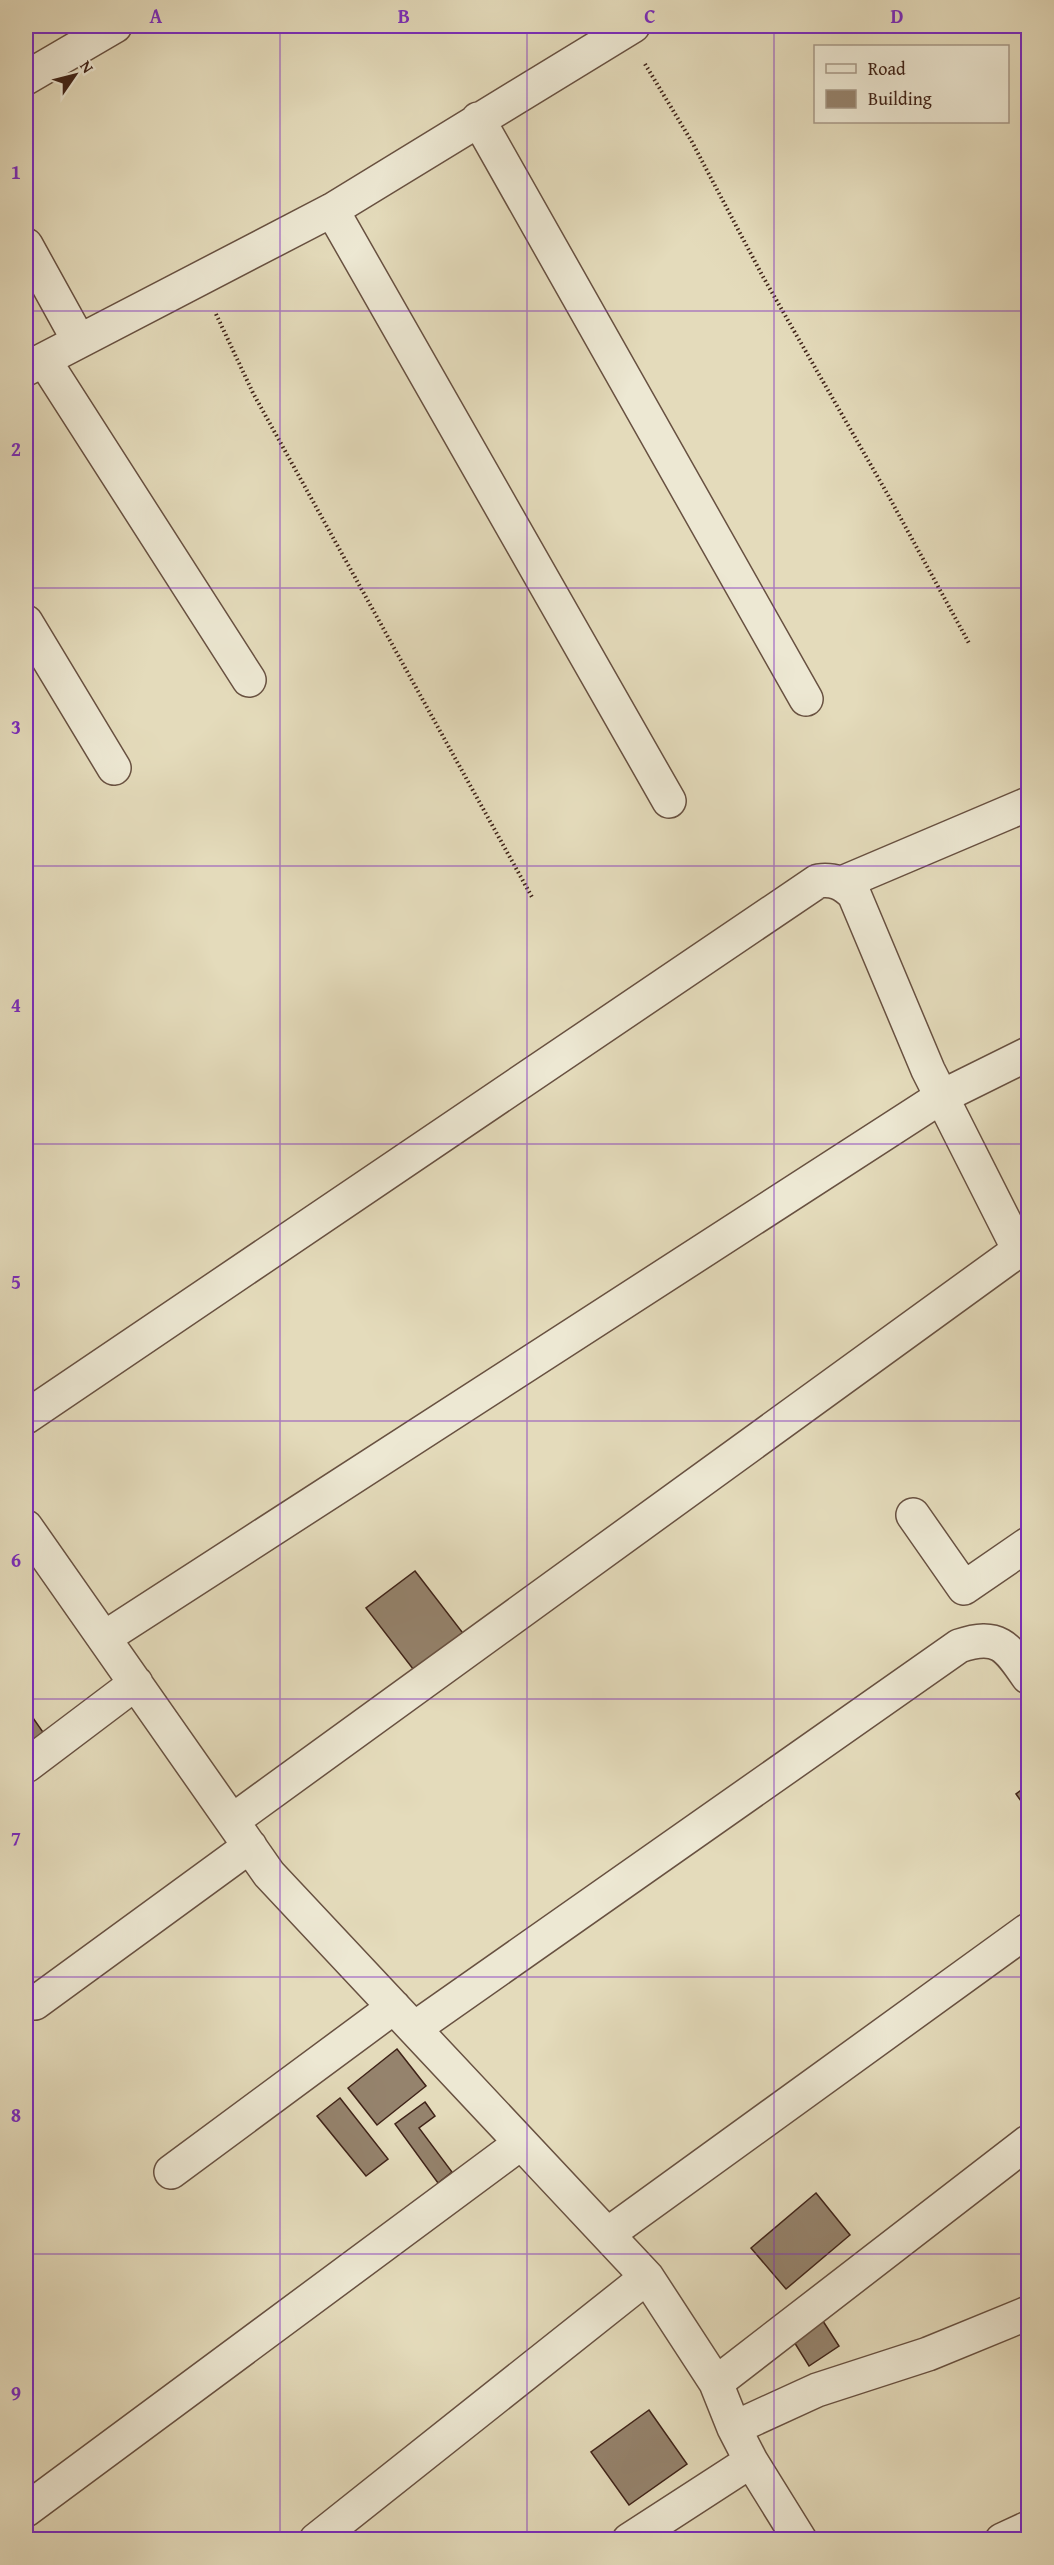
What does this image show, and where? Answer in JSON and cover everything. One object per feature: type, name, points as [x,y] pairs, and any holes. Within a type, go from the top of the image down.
[{"type":"street","points":[[26,78],[115,26]]},
{"type":"street","points":[[249,680],[35,364],[332,210],[616,30]]},
{"type":"street","points":[[478,119],[806,699]]},
{"type":"street","points":[[332,210],[669,801]]},
{"type":"street","points":[[26,245],[79,341]]},
{"type":"street","points":[[26,622],[114,768]]},
{"type":"street","points":[[843,883],[1029,804]]},
{"type":"street","points":[[26,1417],[818,881],[830,879],[843,883],[854,894],[928,1070],[1024,1249],[241,1833],[35,2003]]},
{"type":"street","points":[[104,1638],[941,1096],[1029,1054]]},
{"type":"street","points":[[913,1515],[964,1588],[1029,1544]]},
{"type":"street","points":[[26,1527],[270,1874],[647,2277],[716,2383],[734,2428],[751,2461],[800,2540]]},
{"type":"street","points":[[171,2172],[405,2018],[959,1646],[976,1641],[995,1641],[1009,1649],[1029,1677]]},
{"type":"street","points":[[26,1766],[136,1683]]},
{"type":"street","points":[[608,2234],[1029,1930]]},
{"type":"street","points":[[716,2383],[1029,2142]]},
{"type":"street","points":[[26,2510],[521,2143]]},
{"type":"street","points":[[316,2540],[647,2277]]},
{"type":"street","points":[[734,2428],[817,2390],[928,2354],[1029,2313]]},
{"type":"street","points":[[629,2540],[751,2461]]},
{"type":"street","points":[[1002,2540],[1029,2528]]},
{"type":"path","points":[[616,30],[692,142],[762,275],[888,495],[970,645]]},
{"type":"path","points":[[189,284],[219,317],[253,393],[533,899]]},
{"type":"building","points":[[415,1571],[469,1641],[420,1678],[366,1608]]},
{"type":"building","points":[[26,1708],[45,1735],[26,1749]]},
{"type":"building","points":[[1028,1785],[1028,1811],[1016,1794]]},
{"type":"building","points":[[397,2049],[426,2086],[377,2125],[348,2088]]},
{"type":"building","points":[[340,2098],[388,2159],[366,2176],[317,2116]]},
{"type":"building","points":[[425,2102],[435,2116],[419,2128],[452,2172],[438,2183],[395,2124]]},
{"type":"building","points":[[816,2193],[850,2235],[786,2289],[751,2248]]},
{"type":"building","points":[[821,2318],[839,2346],[809,2366],[791,2337]]},
{"type":"building","points":[[649,2410],[687,2464],[629,2505],[591,2452]]}]
